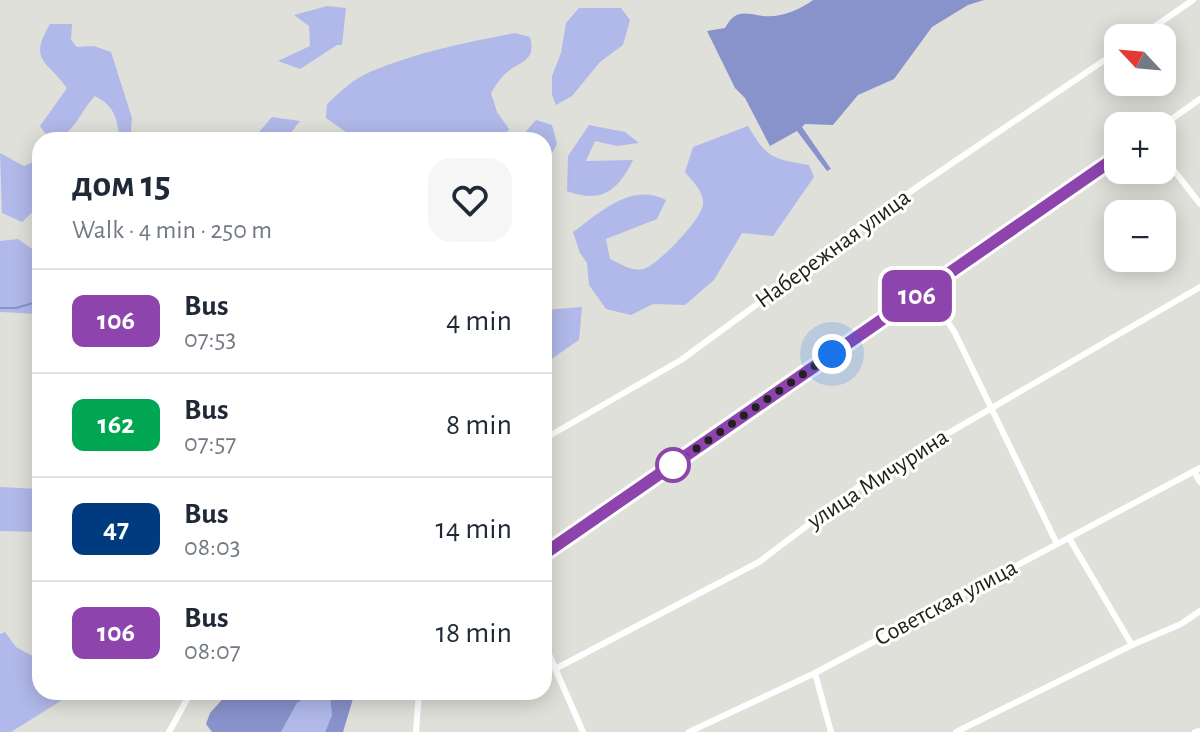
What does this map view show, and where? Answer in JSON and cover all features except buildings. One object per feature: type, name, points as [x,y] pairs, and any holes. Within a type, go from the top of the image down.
[{"type":"street","points":[[1158,24],[1193,0]]},
{"type":"street","name":"Набережная улица","points":[[552,434],[681,360],[917,187],[1104,60]]},
{"type":"street","points":[[1176,116],[1200,99]]},
{"type":"street","points":[[552,548],[1104,166]]},
{"type":"street","points":[[1176,173],[1200,204]]},
{"type":"street","name":"улица Мичурина","points":[[555,669],[759,562],[866,481],[1200,287]]},
{"type":"street","points":[[927,289],[955,333],[1057,544]]},
{"type":"street","points":[[1197,469],[1200,482]]},
{"type":"street","name":"Советская улица","points":[[689,732],[815,673],[1197,469]]},
{"type":"street","points":[[1069,538],[1132,645]]},
{"type":"street","points":[[956,732],[1181,624],[1200,611]]},
{"type":"street","points":[[552,662],[583,732]]},
{"type":"street","points":[[815,673],[831,732]]},
{"type":"street","points":[[169,732],[187,700]]},
{"type":"street","points":[[416,732],[418,700]]},
{"type":"shaded area","points":[[813,0],[984,0],[968,5],[932,27],[894,79],[858,95],[833,125],[805,124],[802,127],[831,169],[827,171],[797,131],[770,146],[745,98],[735,88],[707,31],[725,28],[737,15],[776,16],[796,10]]},
{"type":"shaded area","points":[[327,6],[346,8],[342,45],[337,45],[300,69],[278,61],[310,46],[309,26],[294,15]]},
{"type":"shaded area","points":[[579,8],[621,8],[630,20],[623,45],[600,62],[572,96],[556,105],[552,95],[552,76],[561,53],[566,23]]},
{"type":"shaded area","points":[[50,24],[72,24],[71,40],[77,47],[94,46],[111,52],[132,118],[132,132],[119,132],[114,114],[107,104],[95,96],[67,132],[44,132],[40,126],[67,88],[40,53]]},
{"type":"shaded area","points":[[515,33],[530,37],[531,52],[528,57],[503,76],[491,93],[497,112],[509,129],[507,132],[346,132],[326,118],[327,104],[365,74],[424,53]]},
{"type":"shaded area","points":[[272,117],[300,121],[291,132],[259,132]]},
{"type":"shaded area","points":[[536,120],[552,125],[557,144],[552,153],[552,132],[526,132]]},
{"type":"shaded area","points":[[589,125],[625,132],[639,143],[617,146],[595,141],[586,161],[633,160],[614,187],[590,196],[567,191],[568,156]]},
{"type":"shaded area","points":[[748,126],[766,151],[787,161],[809,165],[814,177],[773,236],[742,233],[714,280],[685,305],[653,304],[631,315],[606,309],[589,285],[587,263],[573,232],[606,208],[629,197],[653,195],[666,200],[657,219],[606,239],[610,259],[628,267],[646,268],[679,239],[701,211],[702,195],[685,172],[693,147]]},
{"type":"shaded area","points":[[0,153],[24,166],[32,162],[32,213],[22,222],[2,213]]},
{"type":"shaded area","points":[[18,239],[32,249],[32,314],[0,312],[0,241]]},
{"type":"shaded area","points":[[582,307],[579,340],[552,359],[552,309]]},
{"type":"shaded area","points":[[0,487],[32,489],[32,532],[0,531]]},
{"type":"shaded area","points":[[5,632],[16,647],[32,656],[32,700],[62,700],[11,732],[0,732],[0,634]]},
{"type":"shaded area","points":[[222,700],[302,700],[297,703],[281,732],[212,732],[206,724],[210,713]]},
{"type":"shaded area","points":[[302,700],[330,700],[332,715],[325,732],[281,732],[297,703]]},
{"type":"shaded area","points":[[330,700],[353,700],[343,732],[325,732],[332,715]]},
{"type":"waterway","points":[[0,308],[32,303]]},
{"type":"bus line","name":"106","points":[[552,548],[1104,166]]},
{"type":"route","points":[[673,465],[832,354]]}]
